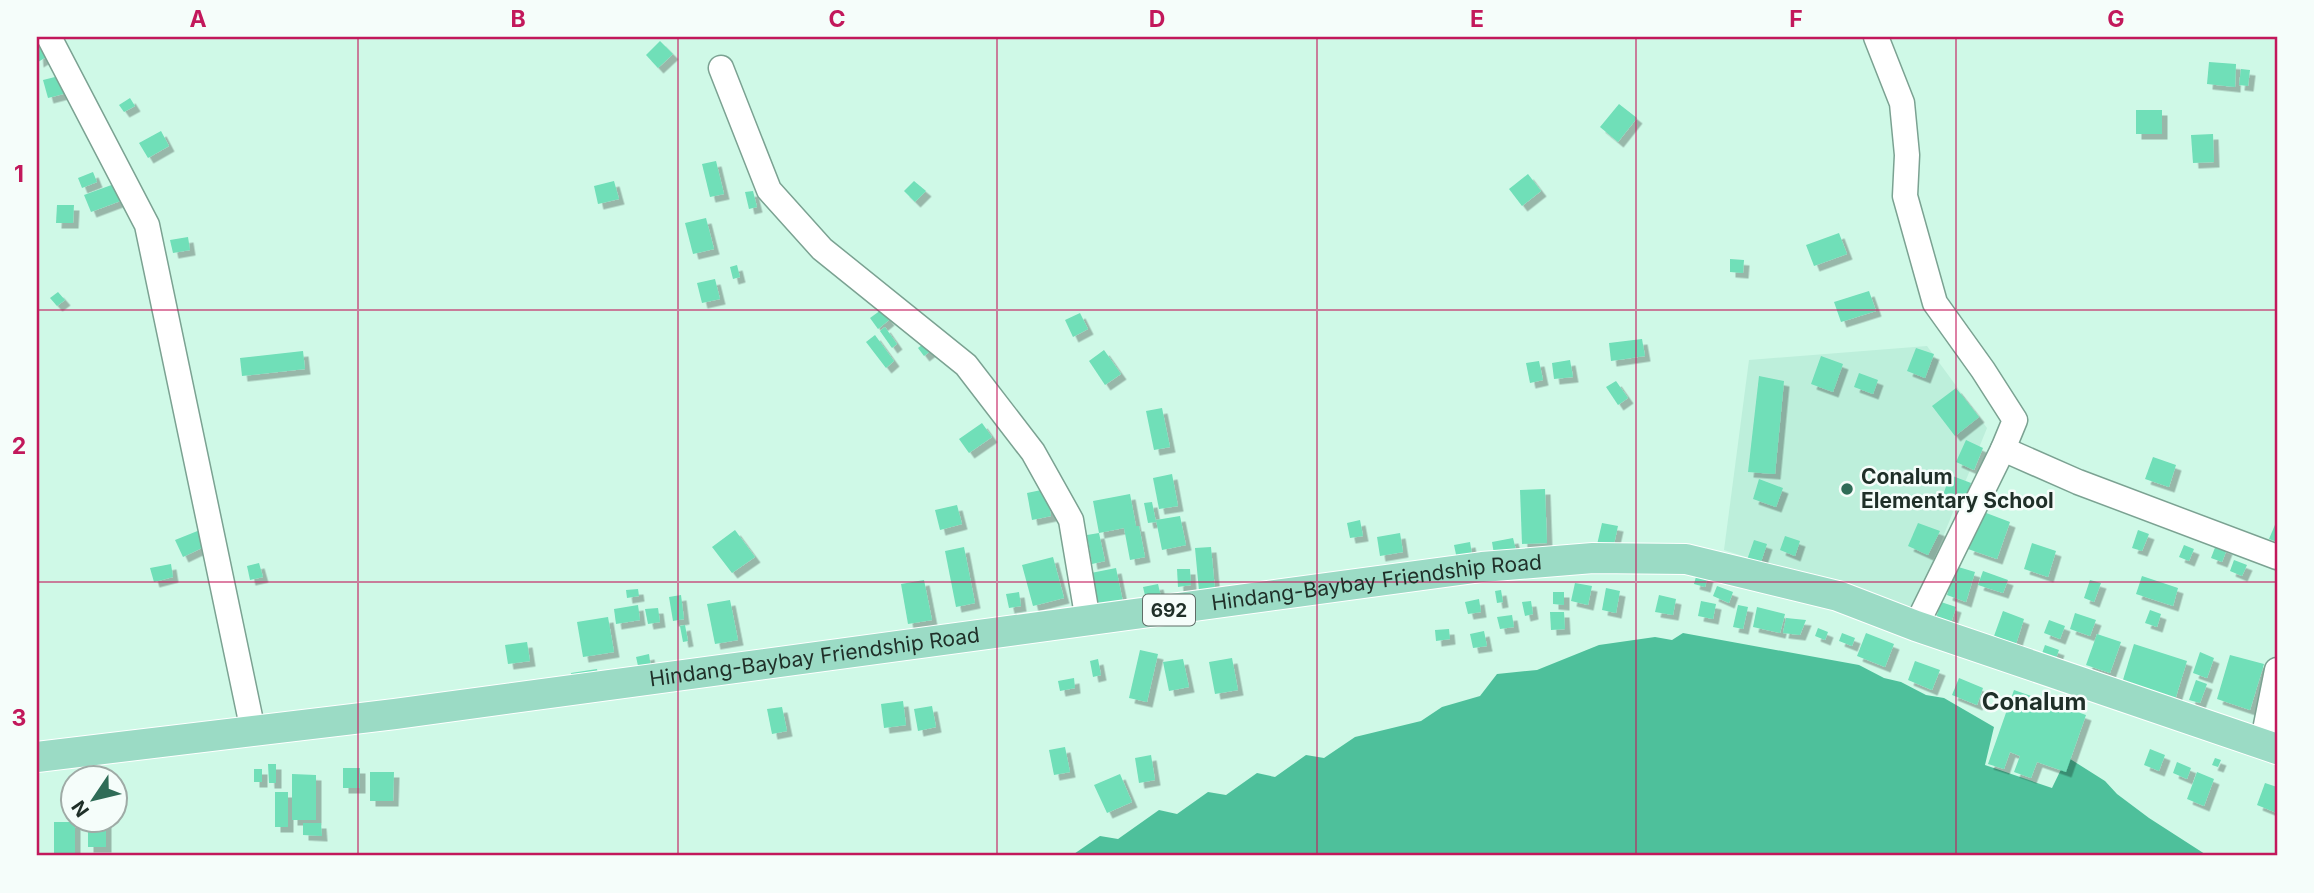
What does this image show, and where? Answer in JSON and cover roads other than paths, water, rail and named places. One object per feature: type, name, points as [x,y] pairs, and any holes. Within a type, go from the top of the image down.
[{"type":"main road","name":"Hindang-Baybay Friendship Road","points":[[37,757],[396,714],[1482,567],[1593,558],[1686,559],[1838,596],[1916,626],[2270,747]]},
{"type":"street","points":[[50,37],[147,225],[253,731]]},
{"type":"street","points":[[1876,37],[1902,103],[1907,155],[1905,196],[1935,303],[2015,420],[1916,626]]},
{"type":"street","points":[[721,68],[769,190],[822,249],[966,365],[1033,452],[1070,520],[1088,621]]},
{"type":"street","points":[[2003,449],[2078,482],[2277,556]]},
{"type":"street","points":[[2270,747],[2277,670]]},
{"type":"place","name":"Conalum Elementary School","points":[[1847,489]]},
{"type":"district","name":"Conalum","points":[[2034,702]]}]
